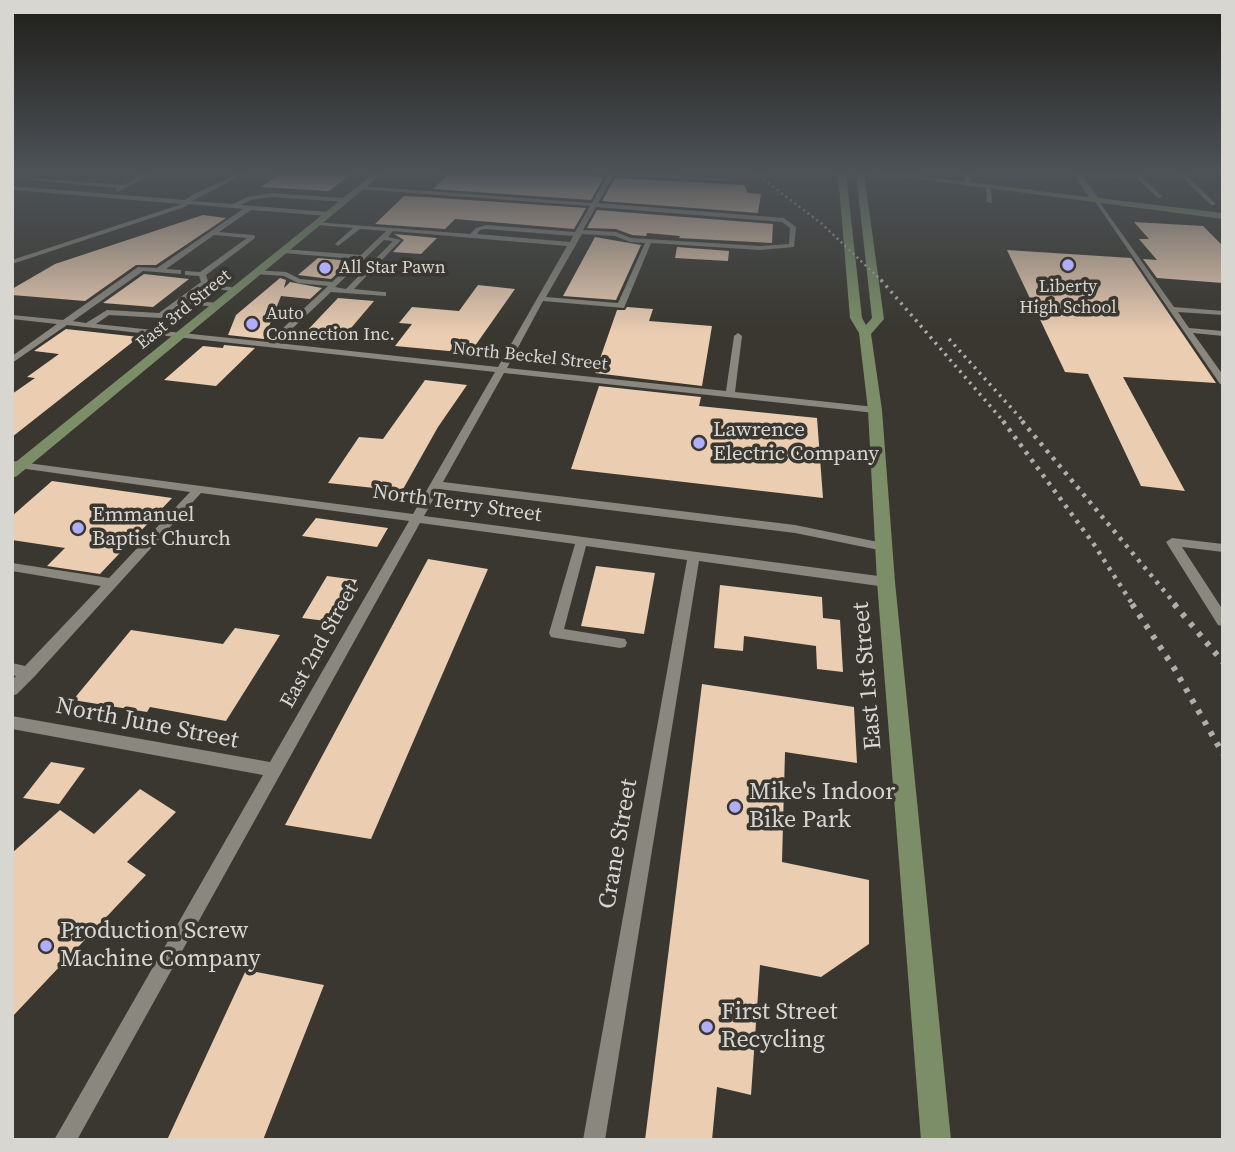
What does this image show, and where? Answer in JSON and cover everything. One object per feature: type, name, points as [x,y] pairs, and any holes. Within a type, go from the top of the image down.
[{"type":"main road","name":"East 3rd Street","points":[[16,468],[312,227]]},
{"type":"main road","name":"East 1st Street","points":[[847,227],[856,318],[865,333],[875,410],[886,582],[936,1140]]},
{"type":"main road","name":"East 1st Street","points":[[865,333],[878,319],[867,227]]},
{"type":"street","points":[[12,262],[123,227]]},
{"type":"street","points":[[158,271],[221,227]]},
{"type":"street","points":[[338,244],[358,227]]},
{"type":"street","points":[[367,227],[472,236],[577,237],[760,248],[792,246],[793,227]]},
{"type":"street","points":[[472,236],[478,229],[486,227],[577,237]]},
{"type":"street","name":"East 2nd Street","points":[[65,1140],[583,227]]},
{"type":"street","points":[[1114,227],[1223,382]]},
{"type":"street","points":[[270,345],[392,229]]},
{"type":"street","points":[[88,325],[107,312],[161,316],[253,237],[212,233]]},
{"type":"street","points":[[348,291],[398,240],[382,238]]},
{"type":"street","points":[[541,299],[621,306],[649,241]]},
{"type":"street","points":[[283,251],[362,257]]},
{"type":"street","points":[[12,360],[142,269],[178,272]]},
{"type":"street","points":[[258,272],[286,274],[298,281],[348,291],[383,294]]},
{"type":"street","points":[[188,273],[203,278],[214,288],[235,290]]},
{"type":"street","points":[[180,302],[218,305]]},
{"type":"street","points":[[1172,309],[1223,313]]},
{"type":"street","name":"North Beckel Street","points":[[12,317],[875,410]]},
{"type":"street","points":[[1187,330],[1223,334]]},
{"type":"street","points":[[730,394],[738,336]]},
{"type":"street","name":"North Terry Street","points":[[16,468],[200,488],[886,582]]},
{"type":"street","points":[[436,485],[795,529],[884,547]]},
{"type":"street","points":[[12,691],[200,488]]},
{"type":"street","points":[[582,540],[556,633],[621,643]]},
{"type":"street","points":[[1223,548],[1171,542],[1223,621]]},
{"type":"street","name":"Crane Street","points":[[594,1140],[694,556]]},
{"type":"street","points":[[12,568],[112,583]]},
{"type":"street","points":[[12,670],[29,673]]},
{"type":"street","name":"North June Street","points":[[12,722],[274,771]]},
{"type":"building","points":[[167,227],[213,227],[156,265],[136,265],[85,301],[12,295],[12,289],[55,264]]},
{"type":"building","points":[[414,227],[447,227],[445,229]]},
{"type":"building","points":[[547,227],[575,227],[574,229]]},
{"type":"building","points":[[773,227],[772,243],[679,238],[680,236],[647,233],[646,236],[632,235],[616,229],[587,228]]},
{"type":"building","points":[[1138,227],[1204,227],[1223,246],[1223,283],[1157,278],[1143,259],[1157,260],[1139,239],[1149,239]]},
{"type":"building","points":[[394,234],[437,238],[421,254],[393,252],[404,240]]},
{"type":"building","points":[[595,237],[641,245],[616,300],[563,296]]},
{"type":"building","points":[[677,247],[729,251],[728,261],[675,258]]},
{"type":"building","points":[[1007,250],[1131,258],[1216,383],[1123,377],[1185,491],[1141,486],[1088,374],[1065,372]]},
{"type":"building","name":"All Star Pawn","points":[[318,258],[351,261],[331,279],[298,275]]},
{"type":"building","points":[[144,274],[189,279],[153,307],[103,303]]},
{"type":"building","points":[[280,278],[286,280],[284,288],[290,282],[322,288],[310,299],[281,296],[264,339],[228,335],[236,315]]},
{"type":"building","points":[[478,285],[515,289],[470,353],[395,346],[412,324],[399,323],[412,307],[459,311]]},
{"type":"building","points":[[338,298],[374,301],[340,341],[301,337]]},
{"type":"building","points":[[627,307],[653,309],[649,321],[712,326],[702,386],[595,373],[617,310],[625,310]]},
{"type":"building","points":[[66,329],[139,337],[12,437],[12,394],[35,378],[27,377],[59,354],[34,351]]},
{"type":"building","points":[[224,345],[255,348],[216,386],[164,380],[203,346],[223,348]]},
{"type":"building","points":[[425,380],[467,385],[438,427],[402,491],[328,483],[359,437],[383,439]]},
{"type":"building","name":"Lawrence Electric Company","points":[[599,386],[701,397],[699,406],[817,418],[823,498],[571,469]]},
{"type":"building","name":"Emmanuel Baptist Church","points":[[52,481],[172,498],[100,574],[47,566],[65,548],[12,540],[12,516]]},
{"type":"building","points":[[316,518],[388,528],[377,547],[302,536]]},
{"type":"building","points":[[428,559],[488,569],[371,839],[285,825]]},
{"type":"building","points":[[596,566],[655,573],[644,634],[581,626]]},
{"type":"building","points":[[327,576],[357,580],[334,622],[302,618]]},
{"type":"building","points":[[720,585],[822,597],[823,618],[840,620],[843,672],[817,669],[816,646],[744,636],[743,651],[714,648]]},
{"type":"building","points":[[235,628],[280,635],[226,721],[150,707],[147,712],[73,700],[131,630],[223,644]]},
{"type":"building","points":[[702,684],[854,707],[857,763],[785,752],[782,862],[869,880],[869,944],[821,977],[760,965],[751,1095],[717,1087],[712,1140],[645,1140]]},
{"type":"building","points":[[51,762],[85,768],[59,804],[23,798]]},
{"type":"building","name":"Production Screw Machine Company","points":[[140,789],[176,812],[127,862],[146,875],[12,1017],[12,853],[60,810],[94,834]]},
{"type":"building","points":[[246,970],[324,985],[263,1140],[167,1140]]},
{"type":"railway","points":[[825,227],[881,281]]},
{"type":"railway","points":[[881,281],[1004,422]]},
{"type":"railway","points":[[949,339],[1024,422]]},
{"type":"railway","points":[[1003,421],[1093,543],[1133,605]]},
{"type":"railway","points":[[1022,421],[1176,605]]},
{"type":"railway","points":[[1132,604],[1174,668],[1223,754]]},
{"type":"railway","points":[[1174,604],[1223,662]]},
{"type":"place","name":"Liberty High School","points":[[1068,265]]},
{"type":"place","name":"All Star Pawn","points":[[325,268]]},
{"type":"place","name":"Auto Connection Inc.","points":[[252,324]]},
{"type":"place","name":"Lawrence Electric Company","points":[[699,443]]},
{"type":"place","name":"Emmanuel Baptist Church","points":[[78,528]]},
{"type":"place","name":"Mike's Indoor Bike Park","points":[[735,807]]},
{"type":"place","name":"Production Screw Machine Company","points":[[46,946]]},
{"type":"place","name":"First Street Recycling","points":[[707,1027]]}]
